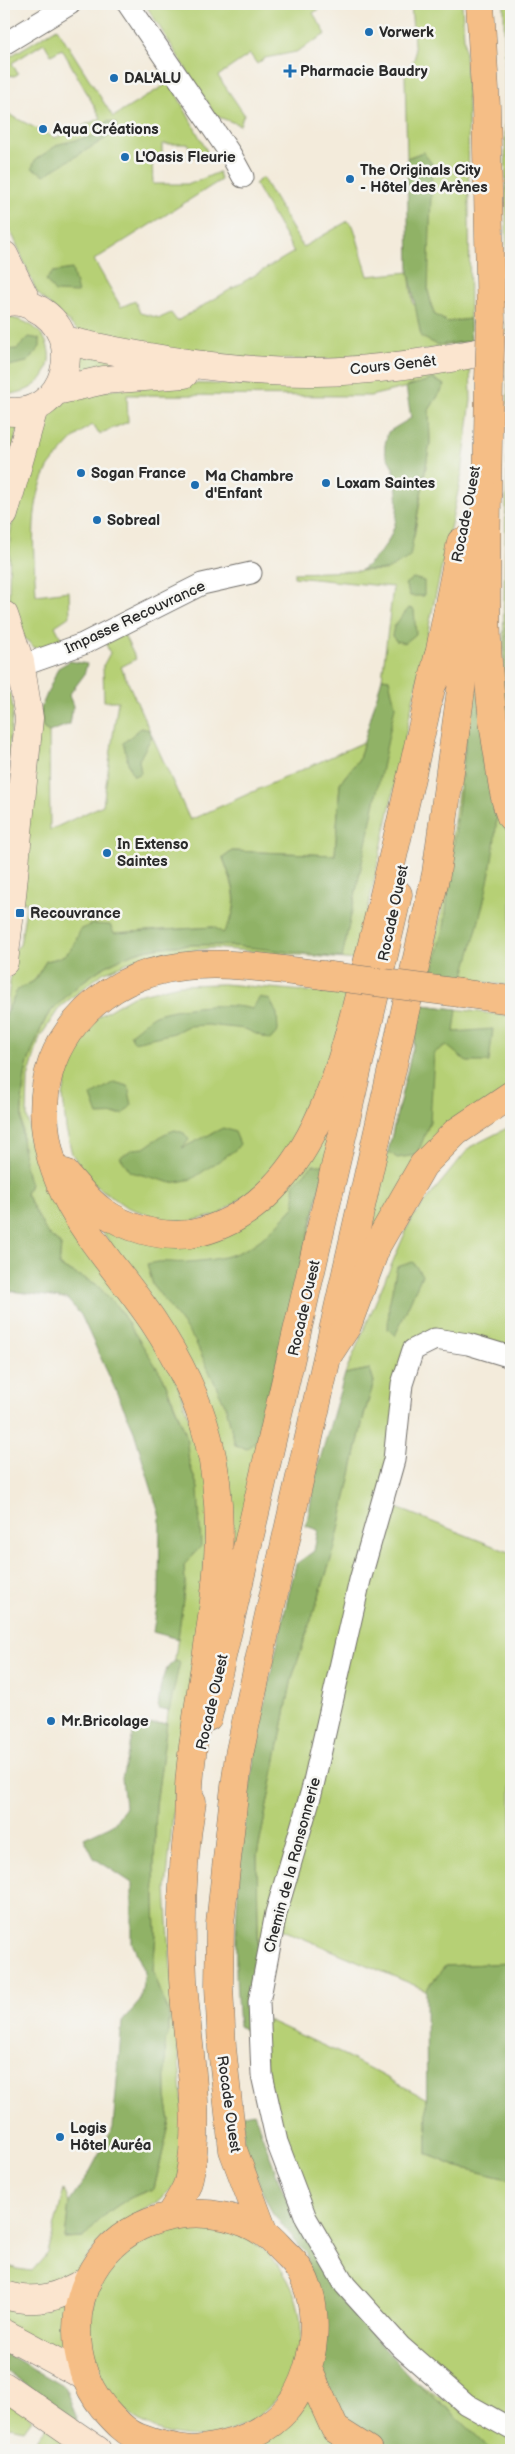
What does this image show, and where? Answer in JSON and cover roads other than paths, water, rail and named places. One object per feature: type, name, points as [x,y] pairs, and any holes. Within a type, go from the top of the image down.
[{"type":"main road","points":[[480,4],[486,107],[492,320],[486,495],[490,693],[501,774],[511,817]]},
{"type":"main road","points":[[4,255],[16,304],[44,312],[56,324],[64,340],[67,358],[64,375],[56,391]]},
{"type":"main road","points":[[64,340],[156,359],[273,370]]},
{"type":"main road","name":"Cours Genêt","points":[[273,370],[316,372],[374,368],[469,355],[511,346]]},
{"type":"main road","points":[[4,411],[10,412],[34,408],[56,391],[104,380],[273,370]]},
{"type":"main road","name":"Rocade Ouest","points":[[170,2215],[188,2183],[194,2129],[183,1980],[182,1929],[188,1825],[210,1712],[396,904],[438,657],[489,390]]},
{"type":"main road","points":[[4,514],[34,408]]},
{"type":"main road","name":"Rocade Ouest","points":[[264,2233],[233,2150],[222,2048],[219,1986],[220,1924],[239,1755],[436,874],[486,495]]},
{"type":"main road","points":[[4,615],[12,664],[29,718],[8,895],[4,962]]},
{"type":"main road","points":[[51,1157],[87,1198],[102,1211],[121,1221],[160,1234],[180,1235],[201,1232],[223,1225],[242,1215],[280,1181],[297,1158],[316,1126],[332,1088],[382,904],[438,657]]},
{"type":"main road","points":[[188,1825],[190,1775],[216,1588],[219,1531],[214,1470],[198,1408],[177,1362],[152,1320],[82,1224],[70,1204],[51,1157],[44,1127],[44,1097],[51,1066],[63,1037],[88,1007],[103,994],[135,977],[192,965],[220,963],[511,1000]]},
{"type":"main road","points":[[328,1355],[347,1326],[377,1244],[423,1165],[456,1132],[511,1095]]},
{"type":"main road","points":[[203,2213],[235,2219],[264,2233],[294,2262],[310,2292],[313,2322],[312,2351],[308,2369],[296,2394],[282,2415],[266,2427],[243,2439],[209,2449],[164,2446],[138,2438],[114,2420],[95,2397],[77,2351],[80,2301],[88,2280],[105,2253],[133,2230],[170,2215],[203,2213]]},
{"type":"main road","points":[[4,2295],[24,2301],[66,2294],[88,2280]]},
{"type":"main road","points":[[4,2333],[86,2377]]},
{"type":"main road","points":[[308,2369],[335,2429],[368,2450]]},
{"type":"main road","points":[[4,2386],[97,2450]]},
{"type":"street","points":[[128,4],[231,156],[243,177]]},
{"type":"street","points":[[4,44],[57,7]]},
{"type":"street","name":"Impasse Recouvrance","points":[[12,664],[32,662],[83,644],[202,584],[251,573]]},
{"type":"street","name":"Chemin de la Ransonnerie","points":[[511,1356],[468,1344],[435,1339],[413,1350],[402,1384],[394,1460],[360,1580],[312,1790],[276,1913],[259,2002],[262,2075],[277,2142],[306,2218],[345,2285],[401,2347],[466,2404],[511,2429]]},
{"type":"place","name":"Vorwerk","points":[[369,32]]},
{"type":"place","name":"Pharmacie Baudry","points":[[290,71]]},
{"type":"place","name":"DAL'ALU","points":[[114,78]]},
{"type":"place","name":"Aqua Créations","points":[[43,129]]},
{"type":"place","name":"L'Oasis Fleurie","points":[[125,157]]},
{"type":"place","name":"The Originals City - Hôtel des Arènes","points":[[350,179]]},
{"type":"place","name":"Sogan France","points":[[81,473]]},
{"type":"place","name":"Loxam Saintes","points":[[326,483]]},
{"type":"place","name":"Ma Chambre d'Enfant","points":[[195,485]]},
{"type":"place","name":"Sobreal","points":[[97,520]]},
{"type":"place","name":"In Extenso Saintes","points":[[107,853]]},
{"type":"place","name":"Recouvrance","points":[[20,913]]},
{"type":"place","name":"Mr.Bricolage","points":[[51,1721]]},
{"type":"place","name":"Logis Hôtel Auréa","points":[[60,2137]]}]
